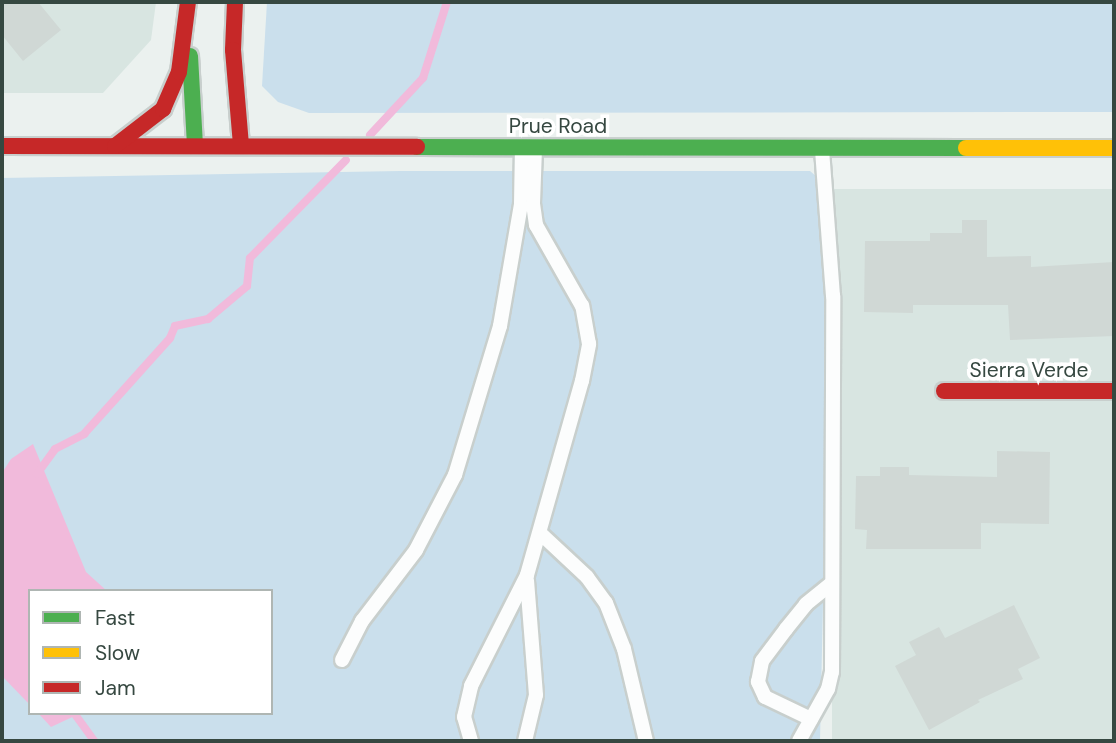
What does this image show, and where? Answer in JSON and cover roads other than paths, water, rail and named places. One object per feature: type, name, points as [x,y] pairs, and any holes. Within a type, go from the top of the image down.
[{"type":"main road","points":[[115,146],[163,108],[179,72],[188,2]]},
{"type":"main road","points":[[188,2],[195,146]]},
{"type":"main road","points":[[236,2],[233,50],[241,146]]},
{"type":"main road","name":"Prue Road","points":[[2,146],[1114,148]]},
{"type":"main road","name":"Sierra Verde","points":[[944,391],[1114,391]]},
{"type":"lane","points":[[471,741],[464,717],[471,686],[527,575],[582,382],[589,344],[582,306],[536,225],[523,147]]},
{"type":"lane","points":[[342,660],[362,621],[416,550],[455,475],[493,350],[513,262],[521,204],[523,147]]},
{"type":"lane","points":[[799,741],[828,689],[831,672],[833,296],[822,147]]},
{"type":"lane","points":[[540,533],[587,577],[606,603],[624,649],[646,741]]},
{"type":"lane","points":[[525,741],[536,695],[527,575]]},
{"type":"lane","points":[[811,719],[765,697],[758,682],[762,661],[806,604],[832,583]]},
{"type":"waterway","points":[[370,135],[423,78],[447,2]]},
{"type":"waterway","points":[[37,474],[55,449],[84,434],[170,338],[175,326],[208,319],[247,286],[250,258],[346,160]]},
{"type":"waterway","points":[[75,715],[94,741]]}]
